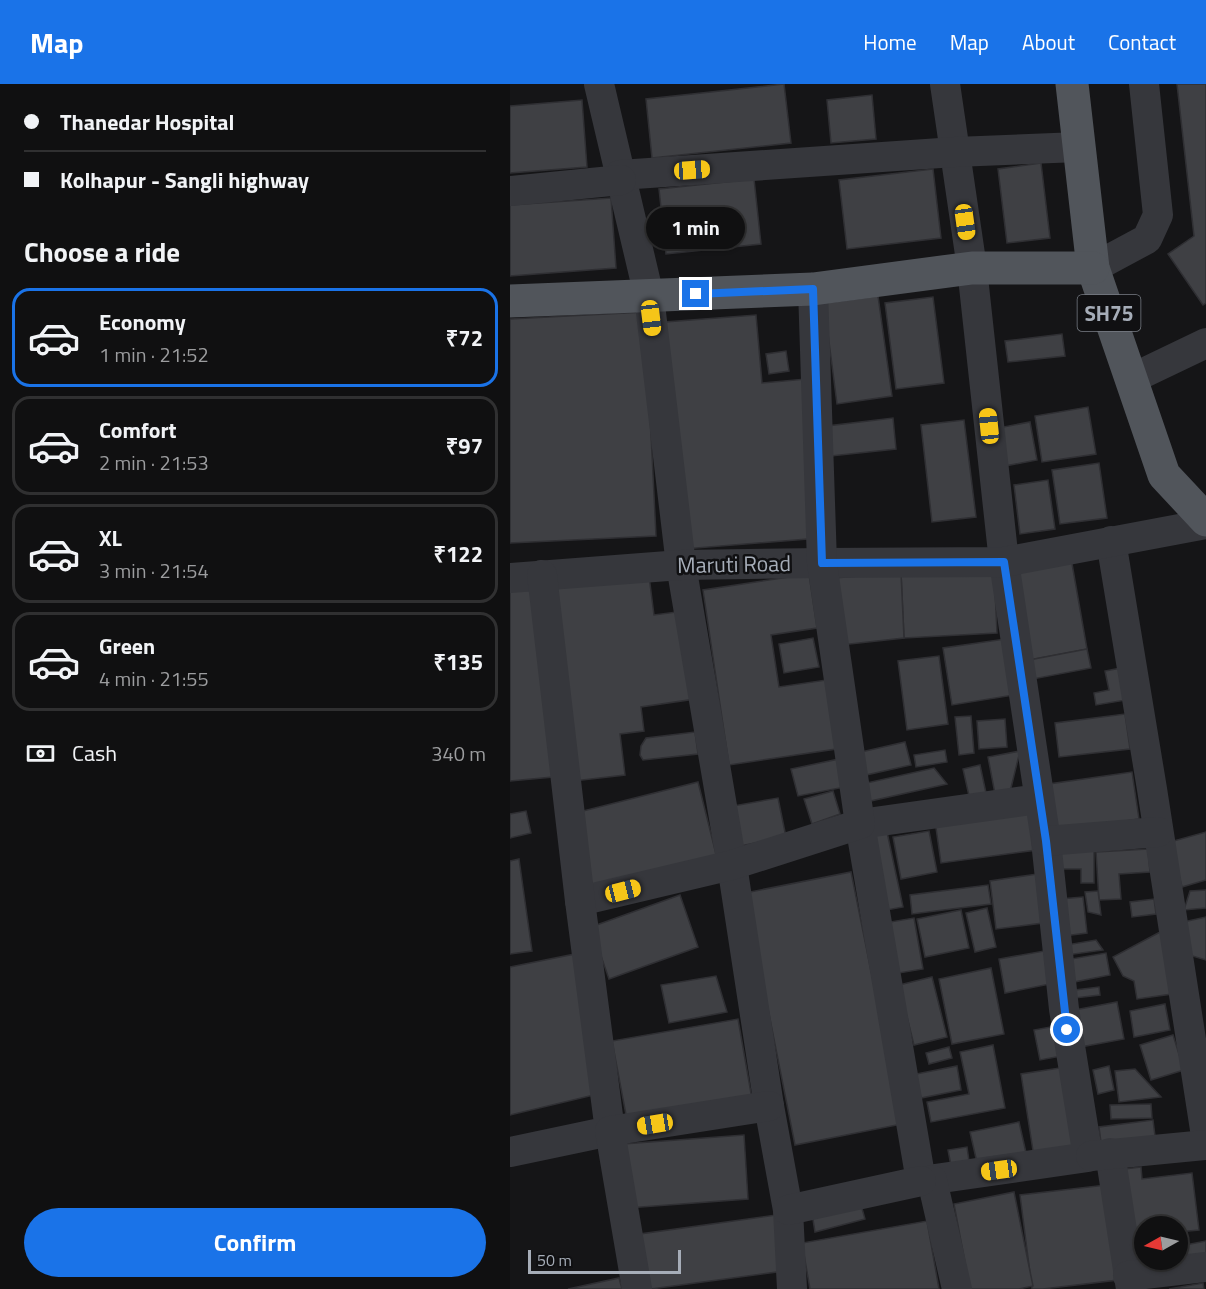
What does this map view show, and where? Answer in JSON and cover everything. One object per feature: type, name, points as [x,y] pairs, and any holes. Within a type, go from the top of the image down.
[{"type":"main road","name":"SH75","points":[[1072,84],[1093,268],[1164,475],[1206,522]]},
{"type":"main road","name":"SH75","points":[[510,301],[813,289],[972,268],[1093,268]]},
{"type":"street","points":[[599,84],[649,296],[681,565],[788,1210],[792,1289]]},
{"type":"street","points":[[945,84],[972,268],[1004,562],[1046,841],[1064,1009],[1129,1282],[1206,1266]]},
{"type":"street","points":[[1093,268],[1147,239],[1158,215],[1144,84]]},
{"type":"street","points":[[510,191],[621,177],[955,152],[1079,147]]},
{"type":"street","points":[[813,289],[822,563],[860,824],[926,1181],[957,1289]]},
{"type":"street","points":[[1131,379],[1206,343]]},
{"type":"street","name":"Maruti Road","points":[[510,578],[681,565],[1004,562],[1206,522]]},
{"type":"street","points":[[1111,541],[1206,1136]]},
{"type":"street","points":[[542,574],[580,902],[610,1131],[637,1289]]},
{"type":"street","points":[[580,902],[732,865],[860,824],[1039,799]]},
{"type":"street","points":[[1046,841],[1158,832]]},
{"type":"street","points":[[510,1152],[610,1131],[769,1106]]},
{"type":"street","points":[[788,1210],[926,1181],[1099,1155],[1206,1145]]},
{"type":"building","points":[[784,84],[791,143],[652,158],[646,99]]},
{"type":"building","points":[[1177,84],[1206,84],[1206,303],[1203,305],[1168,254],[1194,236]]},
{"type":"building","points":[[872,95],[876,139],[831,143],[827,100]]},
{"type":"building","points":[[582,100],[587,167],[510,173],[510,106]]},
{"type":"building","points":[[1041,163],[1050,238],[1007,243],[998,169]]},
{"type":"building","points":[[933,169],[941,238],[847,249],[839,180]]},
{"type":"building","points":[[754,179],[761,244],[666,254],[659,189]]},
{"type":"building","points":[[611,198],[616,268],[510,276],[510,205]]},
{"type":"building","points":[[878,296],[892,396],[837,404],[824,303]]},
{"type":"building","points":[[933,297],[944,383],[896,389],[885,303]]},
{"type":"building","points":[[645,312],[656,536],[510,543],[510,319]]},
{"type":"building","points":[[756,315],[762,383],[806,379],[820,538],[684,549],[665,322]]},
{"type":"building","points":[[1062,334],[1065,356],[1008,362],[1005,341]]},
{"type":"building","points":[[786,351],[789,371],[769,374],[766,354]]},
{"type":"building","points":[[1088,407],[1096,454],[1042,462],[1035,416]]},
{"type":"building","points":[[893,418],[896,449],[831,456],[827,426]]},
{"type":"building","points":[[964,420],[976,517],[932,522],[921,425]]},
{"type":"building","points":[[1030,422],[1037,460],[1005,466],[998,428]]},
{"type":"building","points":[[1099,463],[1107,518],[1060,524],[1052,470]]},
{"type":"building","points":[[1048,480],[1055,529],[1020,534],[1014,485]]},
{"type":"building","points":[[1071,558],[1087,649],[1029,660],[1012,569]]},
{"type":"building","points":[[994,568],[997,633],[904,638],[901,573]]},
{"type":"building","points":[[901,573],[904,638],[841,645],[833,578]]},
{"type":"building","points":[[809,574],[817,628],[771,635],[779,687],[833,679],[843,748],[729,765],[703,590]]},
{"type":"building","points":[[649,576],[654,615],[684,611],[695,699],[641,707],[644,731],[620,734],[625,775],[574,781],[549,589]]},
{"type":"building","points":[[537,587],[553,777],[510,781],[510,589]]},
{"type":"building","points":[[813,638],[819,667],[784,673],[779,644]]},
{"type":"building","points":[[1005,639],[1014,695],[952,705],[943,648]]},
{"type":"building","points":[[1087,649],[1091,668],[1033,679],[1029,660]]},
{"type":"building","points":[[939,656],[948,724],[907,730],[898,661]]},
{"type":"building","points":[[1121,668],[1126,700],[1096,705],[1094,693],[1109,690],[1105,671]]},
{"type":"building","points":[[1125,714],[1130,749],[1059,757],[1055,723]]},
{"type":"building","points":[[971,716],[974,753],[959,755],[955,717]]},
{"type":"building","points":[[1005,719],[1007,747],[979,749],[977,721]]},
{"type":"building","points":[[695,732],[698,754],[643,760],[640,755],[641,746],[646,738]]},
{"type":"building","points":[[905,742],[911,765],[866,775],[861,752]]},
{"type":"building","points":[[945,750],[947,762],[916,767],[914,755]]},
{"type":"building","points":[[1020,751],[1010,792],[995,794],[988,757]]},
{"type":"building","points":[[839,759],[845,787],[798,796],[791,769]]},
{"type":"building","points":[[980,765],[986,793],[969,796],[963,769]]},
{"type":"building","points":[[934,768],[947,784],[866,802],[862,784]]},
{"type":"building","points":[[1132,772],[1139,819],[1055,831],[1049,784]]},
{"type":"building","points":[[698,782],[717,858],[593,888],[575,813]]},
{"type":"building","points":[[833,791],[840,814],[812,824],[804,799]]},
{"type":"building","points":[[778,798],[786,837],[740,846],[733,806]]},
{"type":"building","points":[[1032,808],[1037,850],[941,863],[935,821]]},
{"type":"building","points":[[526,811],[531,833],[510,838],[510,814]]},
{"type":"building","points":[[929,831],[937,872],[901,879],[893,837]]},
{"type":"building","points":[[887,832],[903,907],[887,910],[872,835]]},
{"type":"building","points":[[1206,832],[1206,880],[1182,887],[1170,842]]},
{"type":"building","points":[[1053,843],[1094,844],[1094,883],[1081,883],[1081,869],[1053,869]]},
{"type":"building","points":[[1148,849],[1150,872],[1119,874],[1121,899],[1099,900],[1096,852]]},
{"type":"building","points":[[519,859],[532,951],[510,954],[510,861]]},
{"type":"building","points":[[851,872],[902,1124],[795,1145],[745,893]]},
{"type":"building","points":[[1037,874],[1043,923],[996,929],[990,881]]},
{"type":"building","points":[[988,885],[991,904],[912,914],[910,895]]},
{"type":"building","points":[[1206,890],[1206,908],[1184,910],[1190,891]]},
{"type":"building","points":[[1098,891],[1101,915],[1088,912],[1085,892]]},
{"type":"building","points":[[680,895],[698,947],[609,979],[591,927]]},
{"type":"building","points":[[1083,897],[1087,933],[1064,936],[1060,899]]},
{"type":"building","points":[[1154,899],[1156,914],[1132,917],[1130,902]]},
{"type":"building","points":[[987,908],[996,947],[975,952],[966,913]]},
{"type":"building","points":[[961,910],[969,948],[925,957],[917,919]]},
{"type":"building","points":[[1206,917],[1206,960],[1189,955],[1183,922]]},
{"type":"building","points":[[914,918],[923,969],[893,974],[884,923]]},
{"type":"building","points":[[1162,931],[1172,994],[1137,999],[1134,981],[1123,976],[1113,957]]},
{"type":"building","points":[[1096,940],[1103,950],[1067,955],[1066,945]]},
{"type":"building","points":[[1044,951],[1050,984],[1005,993],[999,959]]},
{"type":"building","points":[[1106,953],[1110,975],[1074,982],[1071,959]]},
{"type":"building","points":[[575,954],[598,1094],[510,1115],[510,967]]},
{"type":"building","points":[[991,968],[1004,1034],[952,1044],[939,979]]},
{"type":"building","points":[[716,976],[727,1012],[669,1023],[661,985]]},
{"type":"building","points":[[932,977],[947,1037],[914,1045],[899,985]]},
{"type":"building","points":[[1099,987],[1100,995],[1075,998],[1075,990]]},
{"type":"building","points":[[1117,1002],[1124,1039],[1075,1048],[1069,1011]]},
{"type":"building","points":[[1165,1004],[1170,1030],[1134,1037],[1130,1011]]},
{"type":"building","points":[[738,1019],[752,1099],[627,1120],[612,1041]]},
{"type":"building","points":[[1061,1025],[1067,1055],[1040,1060],[1034,1030]]},
{"type":"building","points":[[1173,1035],[1184,1070],[1151,1080],[1140,1045]]},
{"type":"building","points":[[993,1045],[1005,1108],[931,1122],[927,1102],[969,1094],[960,1052]]},
{"type":"building","points":[[949,1047],[952,1058],[929,1064],[926,1053]]},
{"type":"building","points":[[957,1066],[961,1090],[921,1098],[916,1074]]},
{"type":"building","points":[[1109,1066],[1114,1090],[1098,1094],[1093,1070]]},
{"type":"building","points":[[1066,1067],[1078,1150],[1034,1157],[1021,1074]]},
{"type":"building","points":[[1135,1069],[1161,1097],[1119,1102],[1115,1071]]},
{"type":"building","points":[[1151,1104],[1152,1118],[1111,1119],[1110,1105]]},
{"type":"building","points":[[1153,1120],[1156,1144],[1102,1150],[1099,1127]]},
{"type":"building","points":[[1019,1122],[1027,1157],[978,1167],[970,1132]]},
{"type":"building","points":[[744,1135],[748,1199],[628,1208],[623,1144]]},
{"type":"building","points":[[967,1147],[970,1168],[952,1171],[948,1150]]},
{"type":"building","points":[[1141,1167],[1142,1179],[1192,1173],[1199,1230],[1188,1231],[1188,1216],[1134,1216],[1134,1238],[1125,1239],[1116,1170]]},
{"type":"building","points":[[1106,1185],[1118,1280],[1032,1289],[1020,1195]]},
{"type":"building","points":[[1014,1192],[1033,1286],[1019,1289],[970,1289],[954,1204]]},
{"type":"building","points":[[861,1205],[865,1219],[815,1232],[812,1213]]},
{"type":"building","points":[[776,1215],[784,1271],[651,1289],[640,1234]]},
{"type":"building","points":[[927,1221],[939,1289],[810,1289],[802,1243]]},
{"type":"building","points":[[1206,1241],[1206,1263],[1188,1266],[1188,1244]]},
{"type":"building","points":[[619,1278],[622,1289],[568,1289]]},
{"type":"building","points":[[1203,1283],[1204,1289],[1169,1289]]},
{"type":"route","points":[[696,294],[813,289],[822,563],[1004,562],[1046,841],[1067,1030]]}]
